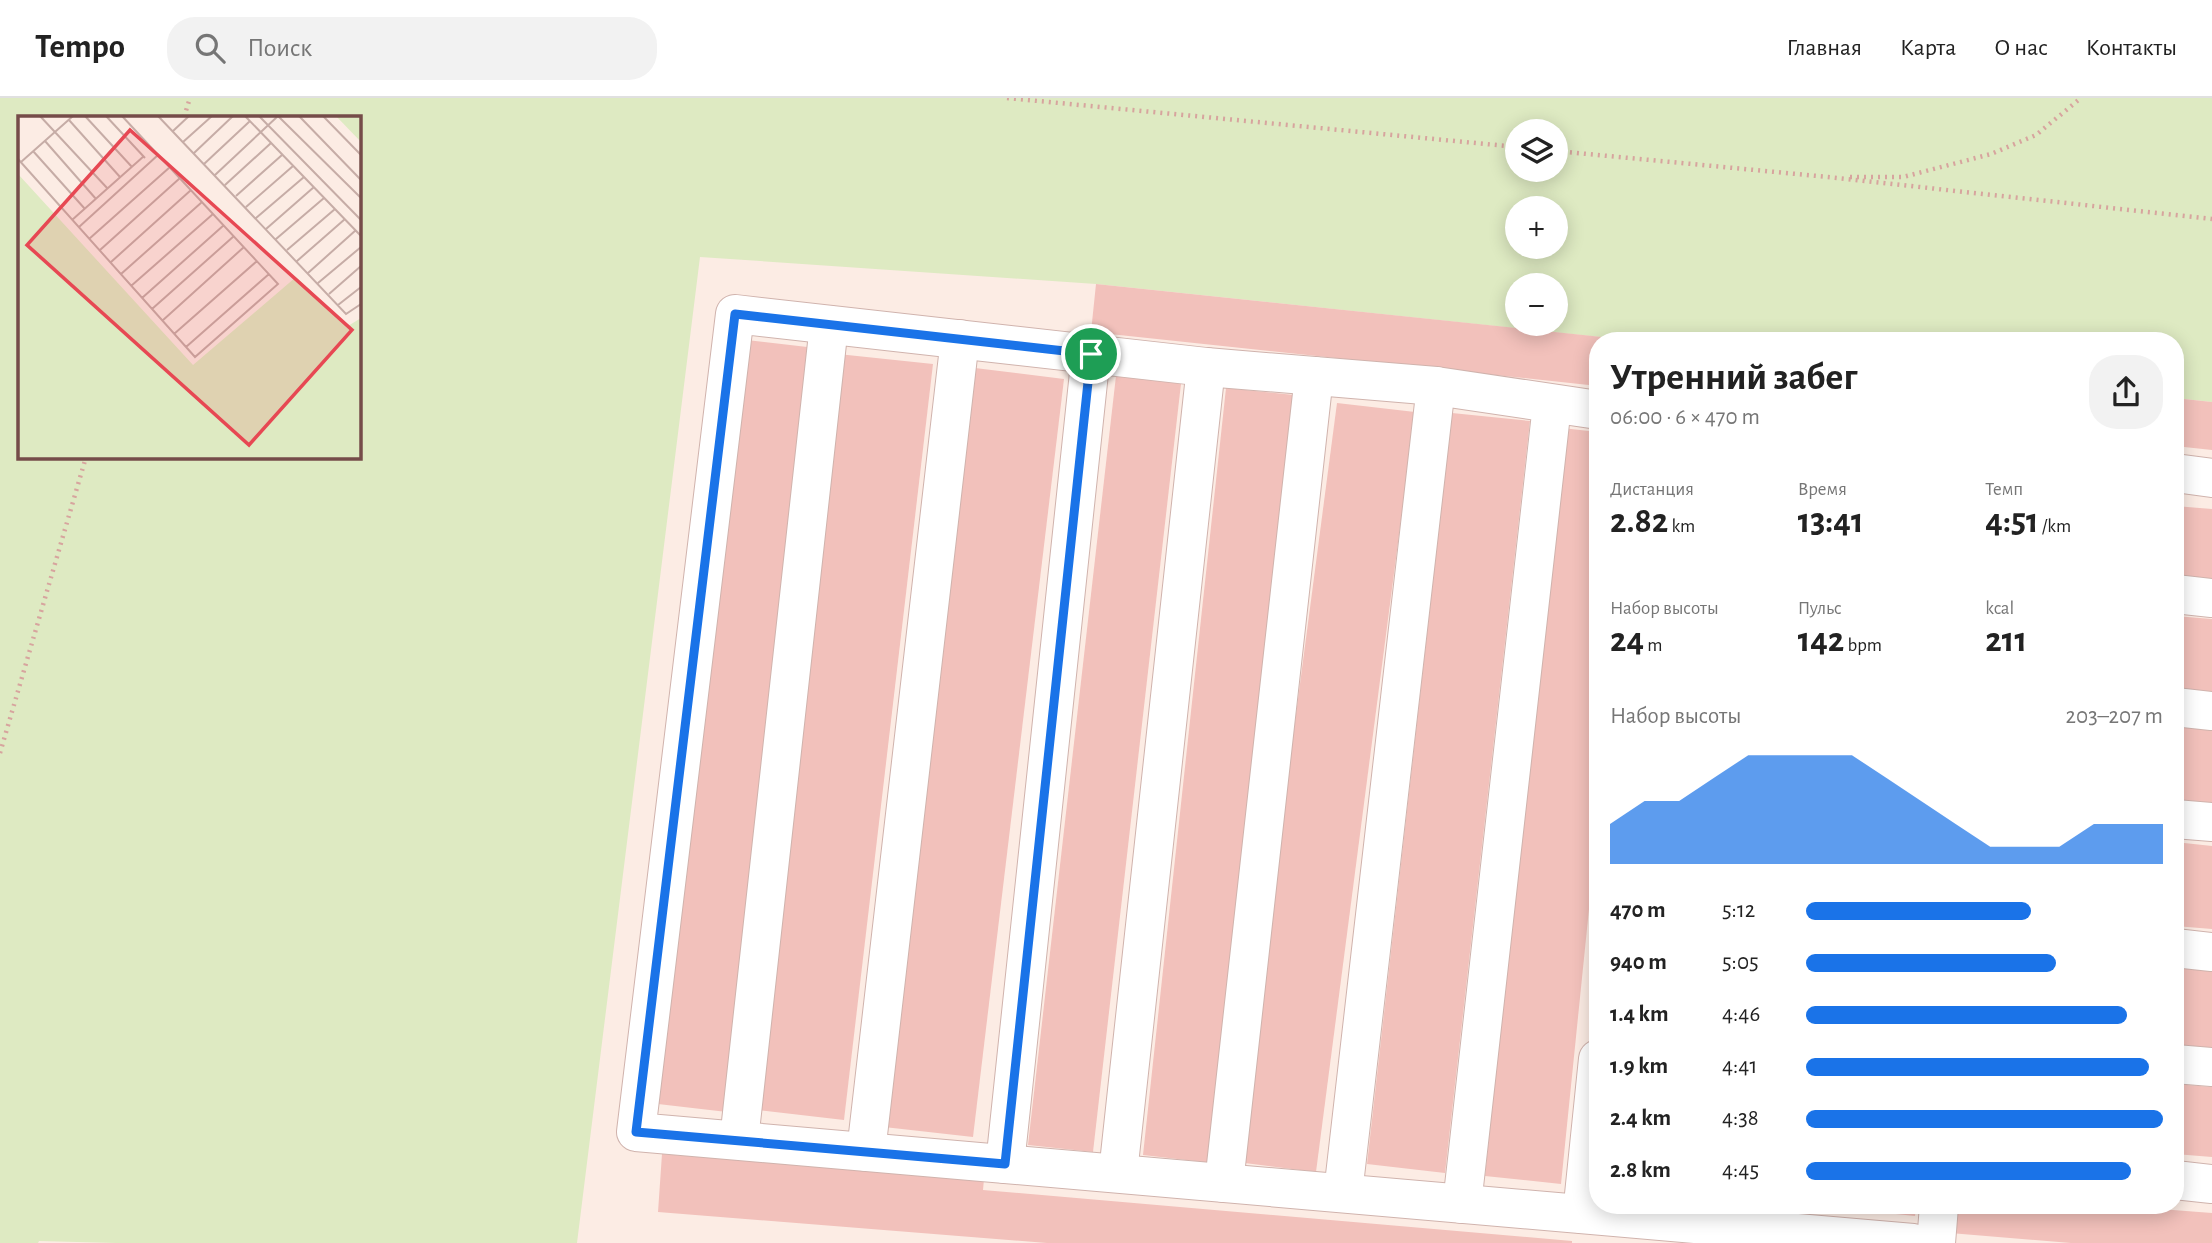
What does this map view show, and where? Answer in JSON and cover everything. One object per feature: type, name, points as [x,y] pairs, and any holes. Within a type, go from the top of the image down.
[{"type":"lane","points":[[1589,409],[1436,386],[1206,367],[735,314],[636,1132],[1582,1214],[1702,1215],[1811,1220],[1913,1243]]},
{"type":"lane","points":[[739,1140],[829,325]]},
{"type":"lane","points":[[866,1152],[960,339]]},
{"type":"lane","points":[[1005,1164],[1091,354]]},
{"type":"lane","points":[[1118,1173],[1206,367]]},
{"type":"lane","points":[[1224,1183],[1314,376]]},
{"type":"lane","points":[[1343,1193],[1436,386]]},
{"type":"lane","points":[[1462,1204],[1552,405]]},
{"type":"lane","points":[[2184,474],[2212,478]]},
{"type":"lane","points":[[2184,595],[2212,598]]},
{"type":"lane","points":[[2184,708],[2212,711]]},
{"type":"lane","points":[[2184,820],[2212,822]]},
{"type":"lane","points":[[2184,949],[2212,952]]},
{"type":"lane","points":[[2184,1065],[2212,1067]]},
{"type":"lane","points":[[1582,1214],[1589,1146]]},
{"type":"lane","points":[[2184,1181],[2212,1184]]},
{"type":"lane","points":[[1936,1243],[1938,1214]]},
{"type":"path","points":[[184,116],[190,98]]},
{"type":"path","points":[[1007,98],[1505,146]]},
{"type":"path","points":[[1828,177],[1903,177],[1991,154],[2036,135],[2081,98]]},
{"type":"path","points":[[1568,152],[1828,177],[2212,219]]},
{"type":"path","points":[[0,753],[86,458]]},
{"type":"green space","points":[[0,98],[2212,98],[2212,402],[2184,399],[2184,332],[1589,332],[1589,336],[1568,334],[1568,273],[1505,273],[1505,327],[1096,284],[700,257],[577,1243],[0,1243]]},
{"type":"building","points":[[1096,284],[1505,327],[1505,336],[1568,336],[1568,333],[1589,336],[1589,385],[1091,332]]},
{"type":"building","points":[[747,340],[816,348],[727,1112],[658,1104]]},
{"type":"building","points":[[838,354],[933,364],[844,1120],[749,1109]]},
{"type":"building","points":[[1117,367],[1182,375],[1093,1152],[1028,1145]]},
{"type":"building","points":[[975,368],[1064,379],[973,1137],[884,1127]]},
{"type":"building","points":[[1226,388],[1294,395],[1212,1163],[1143,1155]]},
{"type":"building","points":[[2184,399],[2212,402],[2212,450],[2184,447]]},
{"type":"building","points":[[1337,403],[1415,412],[1316,1172],[1237,1162]]},
{"type":"building","points":[[1452,413],[1530,421],[1445,1173],[1367,1164]]},
{"type":"building","points":[[1562,428],[1589,431],[1589,909],[1561,1184],[1485,1176]]},
{"type":"building","points":[[2184,507],[2212,509],[2212,579],[2184,576]]},
{"type":"building","points":[[2184,617],[2212,619],[2212,696],[2184,694]]},
{"type":"building","points":[[2184,727],[2212,730],[2212,808],[2184,805]]},
{"type":"building","points":[[2184,843],[2212,846],[2212,929],[2184,927]]},
{"type":"building","points":[[2184,968],[2212,970],[2212,1048],[2184,1045]]},
{"type":"building","points":[[2184,1085],[2212,1087],[2212,1157],[2184,1155]]},
{"type":"building","points":[[662,1154],[984,1179],[983,1190],[1572,1243],[1047,1243],[658,1212]]},
{"type":"building","points":[[2184,1211],[2212,1213],[2212,1243],[2071,1243],[1950,1233],[1951,1214],[2184,1214]]},
{"type":"route","points":[[735,314],[1091,354],[1005,1164],[636,1132],[735,314]]}]
